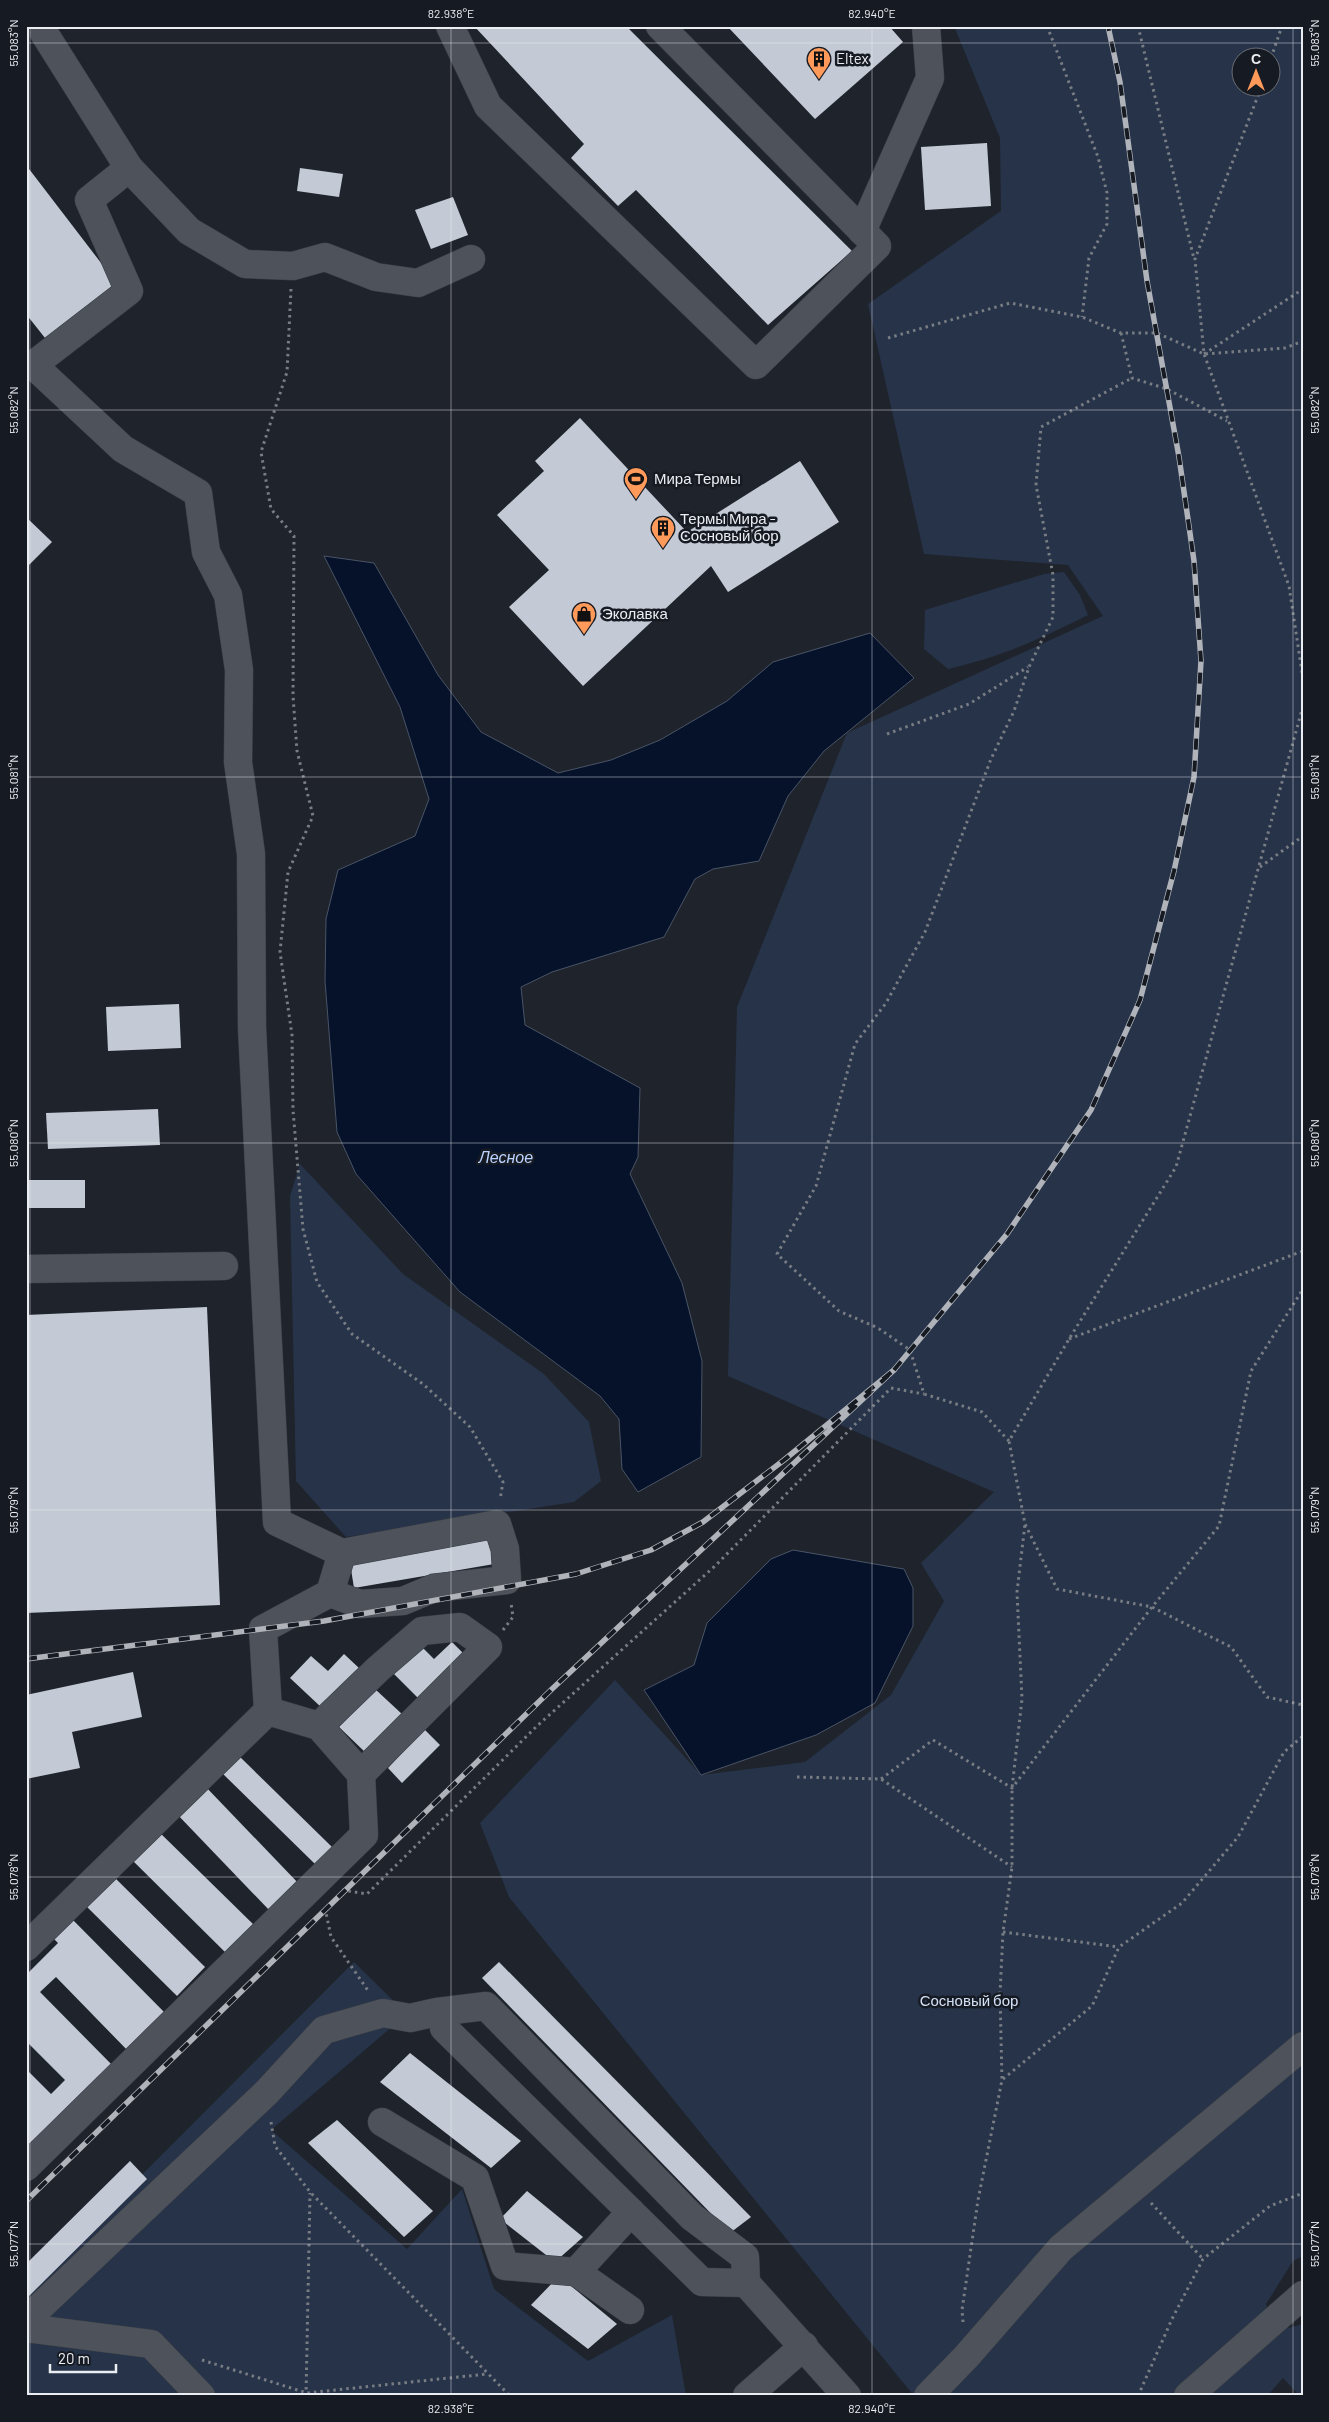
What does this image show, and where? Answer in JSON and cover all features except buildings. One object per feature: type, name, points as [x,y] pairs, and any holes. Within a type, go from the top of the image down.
[{"type":"street","points":[[450,26],[488,106],[756,365],[877,246],[660,26]]},
{"type":"street","points":[[862,231],[930,78],[926,26]]},
{"type":"street","points":[[47,28],[129,168],[188,231],[245,264],[293,266],[325,257],[376,277],[418,283],[471,259]]},
{"type":"street","points":[[129,168],[89,200],[129,290],[33,365],[123,449],[198,493],[206,552],[228,595],[240,670],[238,762],[251,854],[252,1028],[277,1522],[342,1553],[497,1524],[505,1549],[507,1580],[434,1588],[403,1601],[360,1604],[330,1592]]},
{"type":"street","points":[[26,1269],[224,1266]]},
{"type":"street","points":[[26,1947],[268,1711],[263,1629],[330,1592],[342,1553]]},
{"type":"street","points":[[319,1726],[378,1669],[422,1631],[460,1627],[488,1647],[361,1774]]},
{"type":"street","points":[[26,2167],[364,1835],[361,1774],[319,1726],[268,1711]]},
{"type":"street","points":[[26,2320],[267,2092],[324,2030],[383,2013],[410,2018],[437,2012],[486,2006],[692,2217],[745,2257],[746,2283],[848,2396]]},
{"type":"street","points":[[444,2028],[702,2282],[746,2283]]},
{"type":"street","points":[[928,2396],[966,2357],[1061,2248],[1303,2046]]},
{"type":"street","points":[[382,2122],[475,2178],[506,2266],[576,2272],[630,2310]]},
{"type":"street","points":[[576,2272],[630,2212]]},
{"type":"street","points":[[1188,2396],[1303,2296]]},
{"type":"street","points":[[26,2328],[152,2344],[201,2396]]},
{"type":"street","points":[[747,2396],[804,2346]]},
{"type":"path","points":[[1047,26],[1098,157],[1107,193],[1107,224],[1089,258],[1082,317]]},
{"type":"path","points":[[1138,26],[1195,259],[1204,354],[1227,421],[1290,586],[1303,679]]},
{"type":"path","points":[[1274,48],[1282,26]]},
{"type":"path","points":[[1195,259],[1257,98]]},
{"type":"path","points":[[293,266],[287,372],[261,452],[272,509],[294,536],[297,751],[313,816],[288,872],[280,952],[292,1035],[293,1110],[303,1229],[317,1282],[352,1334],[423,1384],[470,1427],[502,1482],[497,1524]]},
{"type":"path","points":[[1204,354],[1303,290]]},
{"type":"path","points":[[888,338],[1010,303],[1082,317],[1121,333],[1157,333],[1204,354],[1285,348],[1303,341]]},
{"type":"path","points":[[1121,333],[1132,378]]},
{"type":"path","points":[[924,1394],[910,1350],[878,1328],[839,1311],[777,1254],[816,1186],[855,1044],[886,1003],[925,932],[991,759],[1014,711],[1028,666],[1053,617],[1053,575],[1036,485],[1040,427],[1132,378],[1167,389],[1227,421]]},
{"type":"path","points":[[888,734],[969,704],[1028,666]]},
{"type":"path","points":[[1009,1441],[1069,1339],[1176,1167],[1303,706]]},
{"type":"path","points":[[1259,867],[1303,836]]},
{"type":"path","points":[[1069,1339],[1303,1252]]},
{"type":"path","points":[[1012,1788],[1152,1607],[1219,1526],[1251,1371],[1303,1289]]},
{"type":"path","points":[[367,1894],[537,1726],[715,1566],[892,1388],[924,1394],[982,1412],[1009,1441],[1025,1524],[1057,1589],[1152,1607],[1231,1647],[1267,1697],[1303,1705]]},
{"type":"path","points":[[966,2357],[962,2310],[978,2200],[1002,2080],[1000,1994],[1003,1932],[1012,1867],[1012,1788],[1022,1699],[1017,1592],[1025,1524]]},
{"type":"path","points":[[488,1647],[513,1618],[507,1580]]},
{"type":"path","points":[[1002,2080],[1092,2006],[1119,1947],[1182,1902],[1238,1837],[1284,1752],[1303,1736]]},
{"type":"path","points":[[881,1779],[933,1740],[1012,1788]]},
{"type":"path","points":[[797,1777],[881,1779],[1012,1867]]},
{"type":"path","points":[[1003,1932],[1119,1947]]},
{"type":"path","points":[[331,1937],[383,2013]]},
{"type":"path","points":[[267,2092],[275,2146],[310,2192],[510,2396]]},
{"type":"path","points":[[1135,2186],[1203,2260]]},
{"type":"path","points":[[306,2394],[310,2192]]},
{"type":"path","points":[[1138,2396],[1172,2318],[1203,2260],[1270,2206],[1303,2193]]},
{"type":"path","points":[[197,2359],[306,2394],[487,2374]]},
{"type":"green space","name":"Сосновый бор","points":[[954,26],[1303,26],[1303,2256],[1293,2261],[1266,2304],[1273,2332],[1303,2324],[1303,2396],[1300,2396],[1283,2378],[1267,2396],[914,2396],[509,1897],[480,1823],[615,1680],[701,1775],[805,1762],[891,1695],[944,1601],[921,1563],[994,1492],[728,1376],[737,1007],[847,733],[1103,616],[1068,565],[924,554],[868,304],[1001,211],[1000,138]]},
{"type":"green space","points":[[1064,572],[1080,595],[1088,615],[1020,646],[985,659],[948,669],[924,649],[925,610],[1044,574]]},
{"type":"green space","points":[[300,1164],[403,1274],[544,1374],[589,1422],[601,1481],[574,1502],[346,1537],[296,1481],[290,1196]]},
{"type":"green space","points":[[354,1962],[407,2014],[271,2130],[407,2249],[462,2189],[494,2289],[588,2361],[672,2315],[686,2396],[30,2396],[26,2392],[26,2291]]},
{"type":"water","name":"Лесное","points":[[324,556],[374,563],[438,675],[481,732],[558,773],[611,760],[660,740],[727,701],[773,662],[870,633],[914,678],[824,751],[788,796],[759,861],[713,869],[695,879],[664,937],[552,972],[521,987],[525,1025],[640,1088],[638,1157],[630,1174],[682,1283],[702,1361],[701,1457],[638,1492],[622,1469],[619,1419],[600,1396],[460,1292],[356,1174],[337,1132],[325,981],[326,919],[338,870],[415,836],[429,799],[400,707]]},
{"type":"water","points":[[793,1550],[904,1569],[913,1588],[913,1626],[875,1703],[816,1735],[701,1775],[644,1690],[694,1665],[707,1623],[771,1559]]},
{"type":"railway","points":[[894,1370],[1007,1234],[1091,1110],[1140,1000],[1174,871],[1194,777],[1201,661],[1194,561],[1179,457],[1147,281],[1120,82],[1108,26]]},
{"type":"railway","points":[[26,1659],[324,1621],[576,1574],[651,1550],[703,1522],[784,1460],[894,1370],[552,1689],[26,2201]]},
{"type":"place","name":"Eltex","points":[[819,80]]},
{"type":"place","name":"Мира Термы","points":[[636,500]]},
{"type":"place","name":"Термы Мира - Сосновый бор","points":[[663,549]]},
{"type":"place","name":"Эколавка","points":[[584,635]]}]
